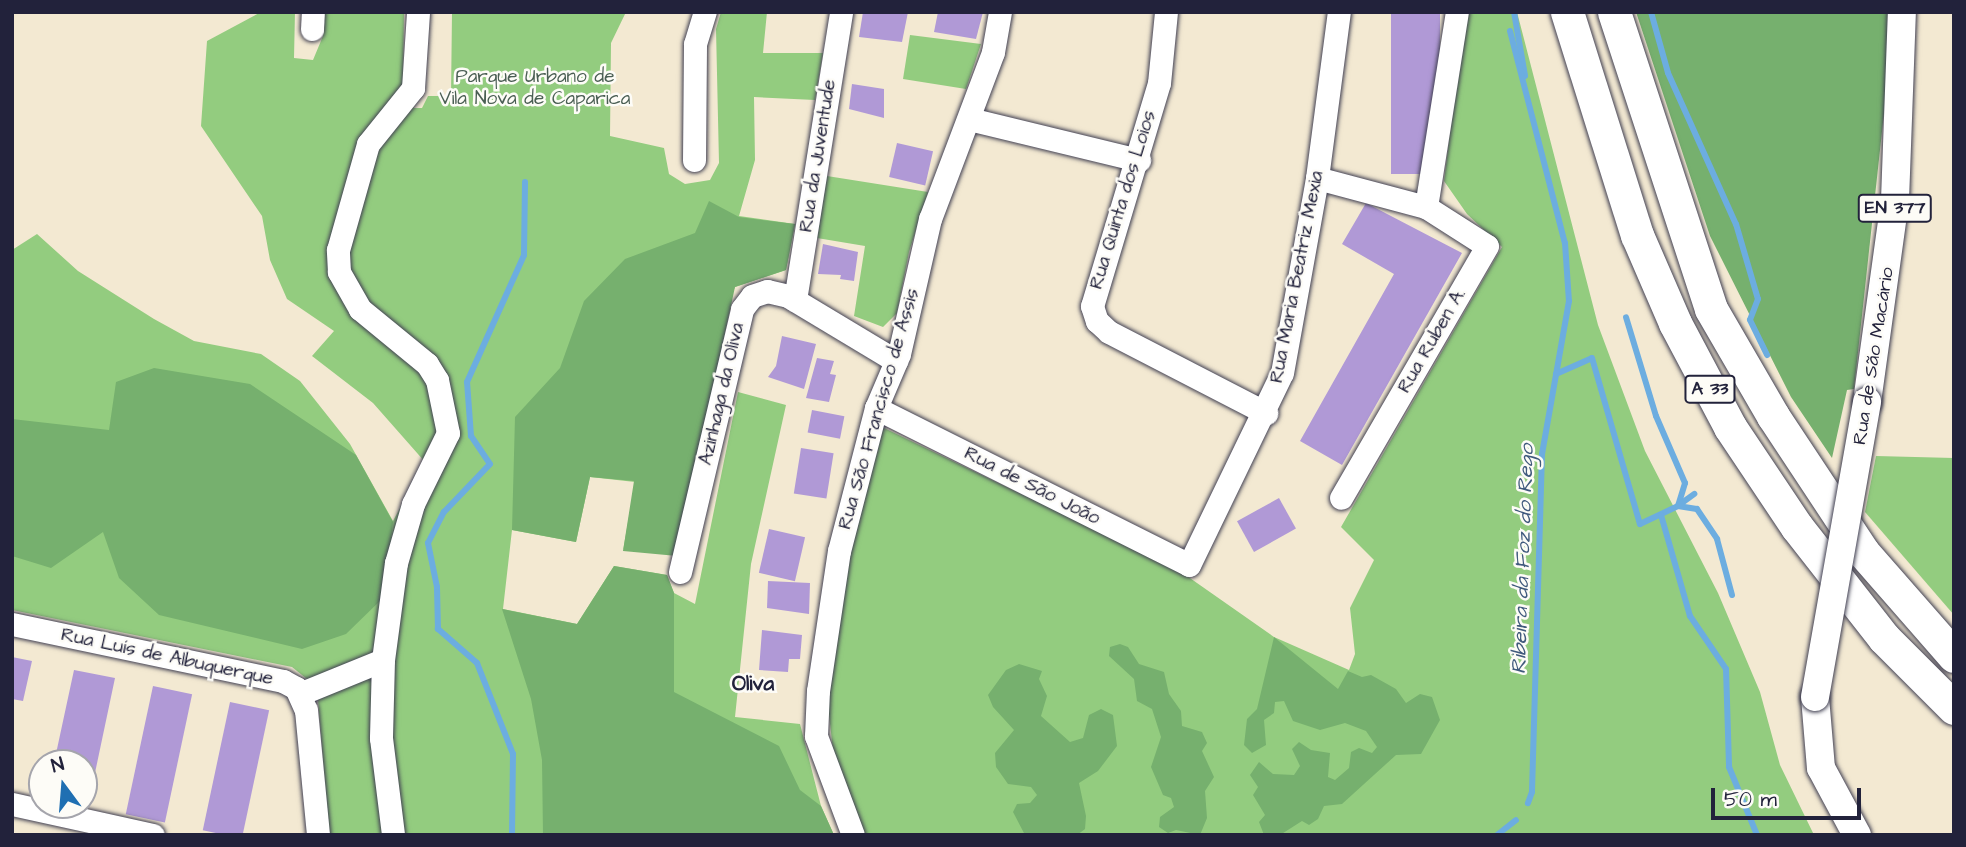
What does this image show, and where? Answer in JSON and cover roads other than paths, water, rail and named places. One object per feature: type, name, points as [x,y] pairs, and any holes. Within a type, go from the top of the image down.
[{"type":"highway","name":"A 33","points":[[1567,12],[1637,235],[1675,323],[1730,427],[1797,527],[1884,638],[1954,708]]},
{"type":"highway","name":"A 33","points":[[1614,12],[1711,309],[1766,404],[1863,552],[1954,656]]},
{"type":"main road","name":"Rua de São Macário","points":[[1857,835],[1821,768],[1815,697],[1867,402],[1894,212],[1902,12]]},
{"type":"street","points":[[393,835],[381,738],[383,660],[396,563],[413,504],[448,433],[445,407],[427,363],[368,317],[346,290],[339,272],[338,250],[368,144],[413,88],[418,12]]},
{"type":"street","points":[[694,160],[695,44],[705,12]]},
{"type":"street","name":"Rua da Juventude","points":[[795,300],[841,12]]},
{"type":"street","name":"Rua São Francisco de Assis","points":[[853,835],[816,736],[818,691],[839,551],[876,408],[896,360],[930,219],[993,52],[1000,12]]},
{"type":"street","name":"Rua Quinta dos Loios","points":[[1166,12],[1159,83],[1139,160],[1094,290],[1097,321],[1109,332],[1266,413]]},
{"type":"street","name":"Rua Maria Beatriz Mexia","points":[[1189,565],[1266,413],[1282,373],[1317,178],[1339,12]]},
{"type":"street","points":[[1426,207],[1457,12]]},
{"type":"street","points":[[969,119],[1139,160]]},
{"type":"street","name":"Rua Ruben A.","points":[[1317,178],[1426,207],[1487,246],[1341,498]]},
{"type":"street","name":"Azinhaga da Oliva","points":[[680,572],[742,309],[752,296],[767,291],[795,300],[896,360]]},
{"type":"street","name":"Rua de São João","points":[[876,408],[1189,565]]},
{"type":"street","name":"Rua Luís de Albuquerque","points":[[12,624],[282,681],[302,693]]},
{"type":"street","points":[[318,835],[302,693],[383,660]]},
{"type":"street","points":[[12,804],[153,835]]},
{"type":"waterway","points":[[1514,12],[1525,76]]},
{"type":"waterway","points":[[1651,12],[1668,73],[1736,224],[1758,299],[1750,320],[1767,355]]},
{"type":"waterway","name":"Ribeira da Foz do Rego","points":[[1510,31],[1565,243],[1569,301],[1542,454],[1532,792],[1528,803]]},
{"type":"waterway","points":[[512,835],[513,754],[477,663],[438,629],[437,587],[428,543],[444,512],[490,464],[471,436],[467,382],[524,255],[525,182]]},
{"type":"waterway","points":[[1556,374],[1592,358],[1640,524],[1678,506],[1685,483],[1656,416],[1626,317]]},
{"type":"waterway","points":[[1679,505],[1694,494]]},
{"type":"waterway","points":[[1678,506],[1697,509],[1717,539],[1732,595]]},
{"type":"waterway","points":[[1661,515],[1690,616],[1726,669],[1729,767],[1757,835]]},
{"type":"waterway","name":"Ribeira da Foz do Rego","points":[[1497,835],[1516,820]]},
{"type":"district","name":"Oliva","points":[[753,684]]},
{"type":"park label","name":"Parque Urbano de Vila Nova de Caparica","points":[[535,88]]}]
